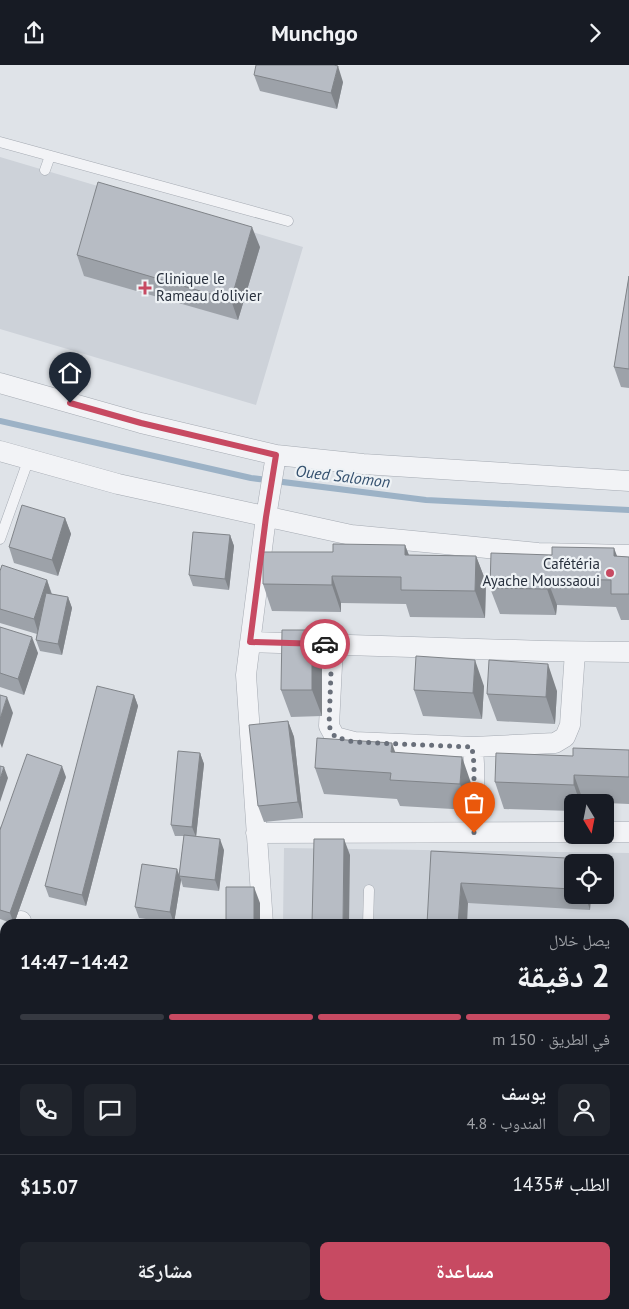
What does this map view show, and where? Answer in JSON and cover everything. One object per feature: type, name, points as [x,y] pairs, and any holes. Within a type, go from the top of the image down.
[{"type":"street","points":[[0,383],[141,423],[276,455],[363,464],[629,481]]},
{"type":"street","points":[[0,451],[28,461],[118,484],[351,535],[538,553],[629,555]]},
{"type":"street","points":[[263,919],[246,675],[266,517],[276,455]]},
{"type":"street","points":[[250,642],[629,652]]},
{"type":"street","points":[[332,645],[329,726],[335,737],[354,742],[472,747],[555,743],[565,737],[570,725],[575,652]]},
{"type":"street","points":[[472,747],[474,764],[474,833]]},
{"type":"street","points":[[256,833],[564,832]]},
{"type":"street","points":[[614,832],[629,832]]},
{"type":"lane","points":[[0,143],[288,221]]},
{"type":"lane","points":[[45,171],[50,156]]},
{"type":"lane","points":[[0,539],[28,461]]},
{"type":"lane","points":[[368,890],[368,919]]},
{"type":"shaded area","name":"Clinique le Rameau d'olivier","points":[[0,157],[303,247],[256,405],[0,329]]},
{"type":"shaded area","points":[[284,848],[629,853],[629,919],[283,919]]},
{"type":"building","points":[[256,65],[338,66],[331,93],[254,75]]},
{"type":"building","points":[[98,182],[252,227],[231,300],[77,255]]},
{"type":"building","points":[[629,276],[629,369],[614,367]]},
{"type":"building","points":[[22,505],[65,518],[52,560],[9,547]]},
{"type":"building","points":[[193,532],[230,535],[225,579],[189,575]]},
{"type":"building","points":[[333,544],[405,545],[405,555],[476,556],[475,591],[401,590],[401,577],[332,576],[332,585],[263,584],[263,552],[333,552]]},
{"type":"building","points":[[552,547],[614,548],[614,556],[629,557],[629,594],[611,594],[611,580],[547,579],[547,589],[490,588],[491,553],[552,555]]},
{"type":"building","points":[[2,565],[47,580],[34,619],[0,609],[0,571]]},
{"type":"building","points":[[46,593],[68,597],[58,644],[36,640]]},
{"type":"building","points":[[0,627],[32,637],[18,679],[0,673]]},
{"type":"building","points":[[282,630],[312,630],[312,690],[281,690]]},
{"type":"building","points":[[416,656],[475,660],[473,693],[414,690]]},
{"type":"building","points":[[489,660],[548,664],[546,697],[487,694]]},
{"type":"building","points":[[97,686],[134,695],[82,895],[45,886]]},
{"type":"building","points":[[0,695],[7,697],[0,719]]},
{"type":"building","points":[[288,721],[298,802],[258,806],[249,725]]},
{"type":"building","points":[[317,738],[392,743],[391,752],[462,757],[460,784],[390,780],[391,773],[315,768]]},
{"type":"building","points":[[573,748],[629,750],[629,777],[574,775],[574,785],[495,782],[496,753],[573,756]]},
{"type":"building","points":[[178,751],[200,753],[192,827],[171,825]]},
{"type":"building","points":[[27,754],[62,766],[10,913],[0,910],[0,830]]},
{"type":"building","points":[[0,766],[4,767],[0,779]]},
{"type":"building","points":[[184,835],[220,839],[215,880],[179,876]]},
{"type":"building","points":[[314,839],[344,839],[343,919],[312,919]]},
{"type":"building","points":[[431,851],[564,858],[564,889],[461,883],[458,919],[427,919]]},
{"type":"building","points":[[142,864],[177,869],[170,912],[135,907]]},
{"type":"building","points":[[226,887],[254,887],[254,919],[226,919]]},
{"type":"waterway","name":"Oued Salomon","points":[[0,421],[251,478],[426,500],[629,510]]},
{"type":"way so far","points":[[325,644],[332,645],[329,726],[335,737],[354,742],[472,747],[474,764],[474,833]]},
{"type":"place","name":"Clinique le Rameau d'olivier","points":[[145,288]]},
{"type":"place","name":"Cafétéria Ayache Moussaoui","points":[[610,573]]},
{"type":"route","points":[[70,403],[141,423],[276,455],[250,642],[325,644]]}]
